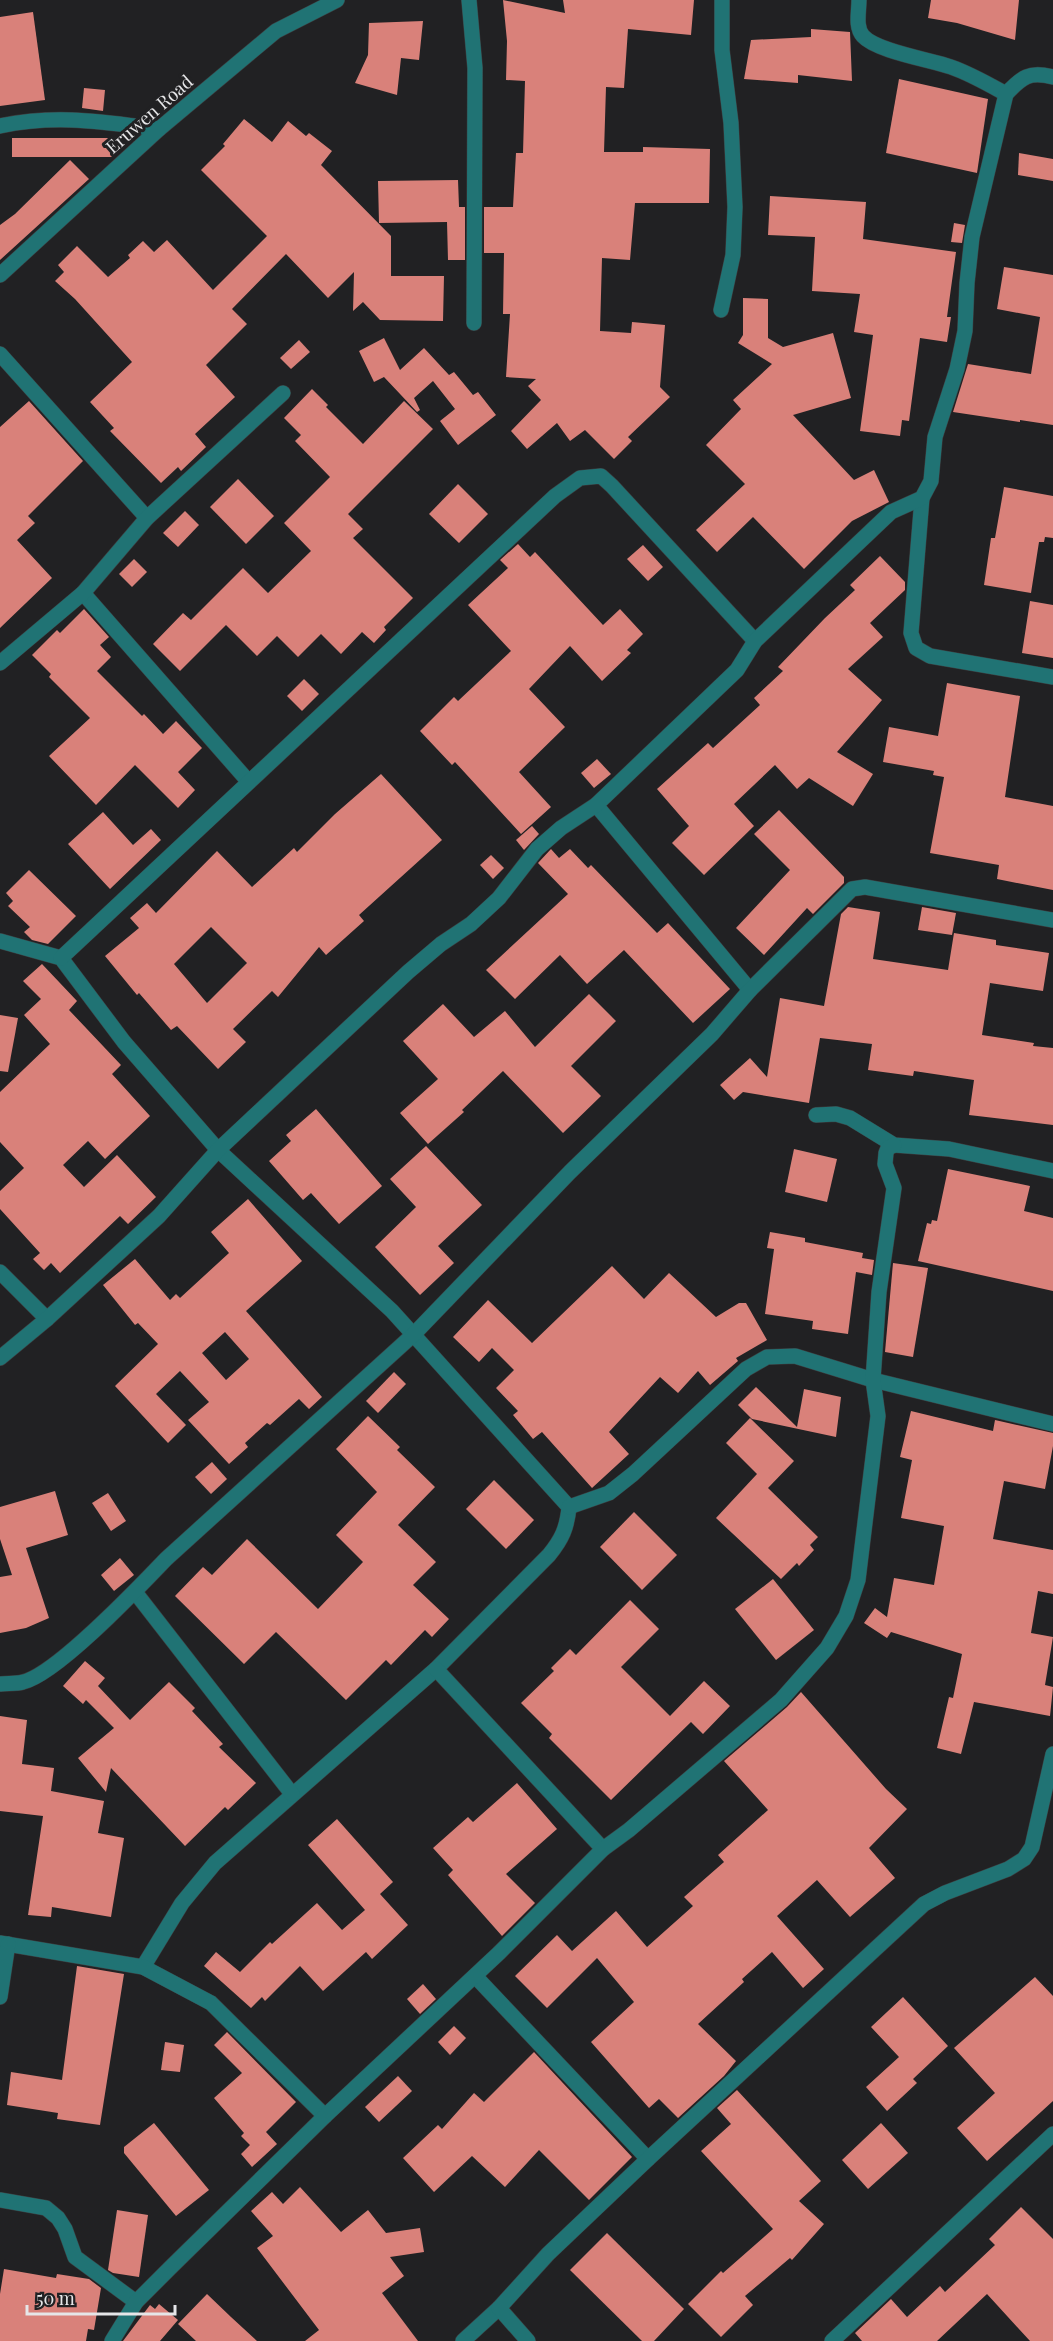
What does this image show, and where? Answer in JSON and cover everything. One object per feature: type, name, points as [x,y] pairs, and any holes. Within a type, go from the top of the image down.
[{"type":"street","name":"Eruwen Road","points":[[0,275],[159,129],[276,31],[337,0]]},
{"type":"street","points":[[468,0],[475,68],[474,322]]},
{"type":"street","points":[[722,0],[722,50],[731,123],[735,207],[733,255],[722,310]]},
{"type":"street","points":[[859,0],[858,26],[864,37],[876,45],[951,67],[983,80],[1006,94]]},
{"type":"street","points":[[1053,77],[1031,74],[1018,82],[1006,94],[972,237],[966,283],[965,331],[957,369],[935,437],[931,481],[922,498],[911,633],[916,648],[930,656],[1053,677]]},
{"type":"street","points":[[0,126],[24,121],[71,118],[159,129]]},
{"type":"street","points":[[0,354],[147,518]]},
{"type":"street","points":[[0,663],[83,593],[147,518],[283,393]]},
{"type":"street","points":[[61,958],[555,496],[580,478],[601,476],[612,486],[755,641]]},
{"type":"street","points":[[0,1358],[47,1319],[159,1216],[218,1150],[408,972],[441,944],[471,924],[492,904],[537,849],[561,828],[596,805],[737,670],[755,641],[891,512],[922,498]]},
{"type":"street","points":[[83,593],[248,781]]},
{"type":"street","points":[[596,805],[750,990]]},
{"type":"street","points":[[0,1684],[24,1682],[50,1667],[135,1592],[166,1559],[414,1334],[570,1172],[712,1034],[750,990],[852,889],[865,887],[1053,920]]},
{"type":"street","points":[[0,941],[61,958],[124,1042],[218,1150],[392,1311],[569,1507],[567,1527],[561,1540],[549,1555],[436,1669],[215,1863],[182,1903],[143,1967]]},
{"type":"street","points":[[816,1115],[837,1113],[850,1118],[894,1145],[949,1149],[1053,1171]]},
{"type":"street","points":[[112,2341],[136,2302],[325,2116],[475,1976],[603,1849],[629,1830],[781,1700],[827,1648],[846,1616],[858,1580],[878,1416],[873,1380],[879,1292],[892,1216],[894,1188],[885,1164],[888,1148],[894,1145]]},
{"type":"street","points":[[0,1272],[47,1319]]},
{"type":"street","points":[[569,1507],[609,1493],[633,1474],[746,1369],[767,1357],[795,1356],[873,1380],[1053,1424]]},
{"type":"street","points":[[135,1592],[292,1794]]},
{"type":"street","points":[[436,1669],[603,1849]]},
{"type":"street","points":[[463,2341],[499,2308],[548,2254],[648,2159],[924,1904],[945,1893],[1008,1869],[1024,1859],[1032,1847],[1053,1754]]},
{"type":"street","points":[[0,1997],[4,1943],[143,1967],[211,2003],[325,2116]]},
{"type":"street","points":[[475,1976],[648,2159]]},
{"type":"street","points":[[832,2341],[1053,2134]]},
{"type":"street","points":[[0,2200],[46,2208],[58,2218],[65,2229],[75,2257],[136,2302]]},
{"type":"street","points":[[499,2308],[528,2341]]},
{"type":"building","points":[[503,0],[565,13],[563,0],[694,0],[691,35],[628,29],[624,88],[606,87],[604,152],[643,152],[643,147],[710,149],[709,203],[635,203],[630,260],[602,258],[600,331],[631,333],[632,322],[665,325],[660,387],[670,397],[628,437],[632,441],[614,459],[585,430],[570,441],[557,423],[527,449],[511,431],[541,400],[528,386],[536,379],[506,377],[510,314],[503,314],[504,253],[484,253],[484,207],[513,207],[516,153],[523,153],[525,81],[506,80],[507,41]]},
{"type":"building","points":[[931,0],[1019,0],[1015,40],[957,23],[928,18]]},
{"type":"building","points":[[33,12],[45,100],[0,106],[0,17]]},
{"type":"building","points":[[423,21],[419,60],[401,58],[397,95],[355,83],[368,55],[369,23]]},
{"type":"building","points":[[811,29],[850,32],[852,81],[798,75],[798,83],[744,79],[751,40],[811,37]]},
{"type":"building","points":[[899,79],[988,99],[977,173],[886,153]]},
{"type":"building","points":[[84,88],[105,90],[103,111],[82,108]]},
{"type":"building","points":[[244,119],[272,142],[288,121],[306,136],[309,133],[332,151],[321,165],[391,236],[391,276],[444,276],[443,321],[380,320],[363,302],[353,311],[354,272],[328,298],[286,254],[232,309],[247,324],[206,365],[235,397],[195,434],[206,447],[181,471],[178,467],[161,483],[110,431],[114,428],[90,402],[132,362],[75,299],[55,281],[64,272],[58,265],[77,246],[108,277],[130,258],[128,255],[143,241],[154,252],[167,240],[213,290],[267,236],[201,170],[225,146],[223,144]]},
{"type":"building","points":[[12,138],[123,138],[123,148],[114,157],[12,157]]},
{"type":"building","points":[[1019,153],[1053,159],[1053,181],[1018,175]]},
{"type":"building","points":[[70,160],[89,179],[0,260],[0,225],[15,214]]},
{"type":"building","points":[[458,180],[459,207],[465,207],[465,260],[448,260],[447,222],[379,223],[378,181]]},
{"type":"building","points":[[770,196],[866,202],[863,239],[956,252],[947,317],[951,317],[947,342],[920,338],[909,421],[902,420],[900,436],[860,431],[873,335],[854,332],[860,294],[812,291],[815,237],[768,235]]},
{"type":"building","points":[[954,223],[965,225],[962,243],[951,242]]},
{"type":"building","points":[[1004,267],[1053,275],[1053,425],[953,412],[968,364],[1031,374],[1040,317],[997,309]]},
{"type":"building","points":[[743,298],[768,299],[768,338],[783,347],[833,333],[851,398],[793,415],[854,480],[874,470],[889,502],[852,521],[804,569],[753,517],[717,552],[696,530],[745,484],[706,445],[741,409],[733,400],[772,364],[738,343],[743,335]]},
{"type":"building","points":[[384,338],[400,370],[424,348],[449,375],[454,372],[473,395],[478,392],[496,415],[458,445],[440,421],[455,409],[433,381],[414,398],[420,410],[417,412],[384,377],[374,382],[359,351]]},
{"type":"building","points":[[299,340],[310,352],[291,369],[280,358]]},
{"type":"building","points":[[312,389],[328,405],[326,407],[363,444],[404,401],[433,429],[348,514],[363,529],[353,538],[413,598],[384,627],[386,630],[374,643],[362,632],[341,654],[321,634],[298,657],[277,636],[257,656],[226,625],[180,671],[153,644],[183,613],[191,620],[243,568],[268,593],[311,551],[284,523],[330,477],[295,441],[301,435],[284,418]]},
{"type":"building","points":[[29,401],[83,461],[28,516],[35,523],[17,540],[52,578],[0,628],[0,427]]},
{"type":"building","points":[[238,479],[274,516],[246,544],[210,507]]},
{"type":"building","points":[[458,484],[488,514],[459,543],[429,514]]},
{"type":"building","points":[[1004,487],[1053,496],[1053,538],[1045,537],[1044,542],[1039,542],[1031,593],[984,585],[991,538],[995,538]]},
{"type":"building","points":[[185,511],[199,525],[178,547],[163,533]]},
{"type":"building","points":[[518,544],[530,557],[535,552],[603,625],[620,609],[643,634],[627,650],[631,653],[602,681],[570,646],[529,689],[565,727],[519,772],[551,807],[521,834],[455,762],[452,765],[420,731],[454,697],[458,701],[511,651],[468,605],[508,568],[500,560]]},
{"type":"building","points":[[643,545],[663,567],[648,581],[627,559]]},
{"type":"building","points":[[880,556],[905,582],[905,590],[870,623],[883,637],[848,669],[882,700],[837,752],[873,774],[853,806],[809,778],[797,789],[775,765],[734,804],[754,826],[704,875],[672,843],[689,826],[657,789],[708,743],[713,748],[760,705],[754,698],[783,671],[778,667],[855,590],[850,585]]},
{"type":"building","points":[[134,559],[147,572],[132,587],[119,574]]},
{"type":"building","points":[[1030,601],[1053,605],[1053,658],[1022,653]]},
{"type":"building","points":[[84,609],[109,637],[100,645],[111,657],[97,671],[163,734],[176,721],[202,748],[178,772],[195,790],[178,808],[135,765],[96,805],[49,756],[90,718],[49,677],[51,674],[32,655],[57,630],[60,633]]},
{"type":"building","points":[[304,679],[319,694],[302,711],[287,696]]},
{"type":"building","points":[[947,683],[1020,696],[1005,797],[1053,806],[1053,890],[997,879],[999,865],[930,853],[944,777],[933,775],[934,771],[883,762],[889,727],[938,736]]},
{"type":"building","points":[[597,759],[611,774],[594,788],[581,773]]},
{"type":"building","points":[[381,774],[442,840],[359,915],[364,921],[326,955],[319,947],[278,997],[272,991],[233,1029],[246,1042],[218,1069],[177,1026],[171,1030],[139,993],[137,995],[105,956],[139,928],[130,918],[147,903],[156,913],[217,851],[252,887],[294,848],[297,852],[335,814]],"holes":[[[211,927],[247,963],[207,1003],[174,964]]]},
{"type":"building","points":[[779,810],[844,877],[844,883],[813,914],[807,908],[764,955],[736,928],[790,870],[754,834]]},
{"type":"building","points":[[103,812],[133,845],[151,829],[161,840],[110,889],[68,844]]},
{"type":"building","points":[[532,826],[539,834],[524,850],[516,840]]},
{"type":"building","points":[[551,849],[559,858],[570,849],[588,868],[591,865],[657,933],[668,923],[730,989],[693,1023],[624,950],[587,984],[560,955],[515,999],[486,970],[568,894],[538,863]]},
{"type":"building","points":[[491,855],[504,868],[493,879],[480,865]]},
{"type":"building","points":[[29,870],[76,916],[48,944],[32,940],[24,932],[30,927],[8,906],[13,901],[6,893]]},
{"type":"building","points":[[848,907],[880,912],[873,959],[948,970],[954,933],[996,940],[996,945],[1049,953],[1043,991],[990,983],[982,1035],[1053,1048],[1053,1125],[969,1115],[974,1080],[914,1071],[913,1076],[868,1070],[872,1044],[820,1038],[809,1103],[743,1092],[734,1100],[720,1085],[750,1058],[767,1077],[780,998],[824,1006],[841,914]]},
{"type":"building","points":[[922,907],[956,913],[952,935],[918,930]]},
{"type":"building","points":[[42,964],[77,1001],[69,1010],[121,1065],[112,1074],[150,1116],[105,1159],[88,1141],[63,1165],[84,1187],[117,1155],[156,1197],[128,1224],[120,1216],[60,1273],[51,1263],[44,1270],[33,1259],[40,1253],[0,1209],[0,1191],[24,1168],[0,1142],[0,1092],[50,1044],[24,1015],[41,999],[23,981]]},
{"type":"building","points":[[589,994],[616,1021],[571,1066],[601,1096],[563,1133],[503,1071],[462,1110],[464,1112],[428,1144],[400,1113],[438,1079],[403,1041],[443,1004],[474,1037],[505,1011],[535,1047]]},
{"type":"building","points":[[0,1015],[18,1018],[8,1072],[0,1071]]},
{"type":"building","points":[[316,1109],[382,1186],[339,1224],[311,1193],[303,1200],[269,1161],[291,1141],[286,1135]]},
{"type":"building","points":[[426,1146],[482,1205],[438,1246],[454,1263],[420,1295],[375,1247],[416,1207],[390,1179]]},
{"type":"building","points":[[794,1149],[837,1159],[827,1202],[785,1192]]},
{"type":"building","points":[[948,1169],[1030,1186],[1024,1211],[1053,1218],[1053,1291],[918,1261],[927,1223],[931,1224],[932,1220],[937,1221]]},
{"type":"building","points":[[248,1199],[302,1261],[246,1311],[322,1397],[309,1409],[299,1399],[270,1425],[267,1423],[245,1443],[248,1447],[229,1464],[188,1420],[209,1402],[180,1371],[156,1394],[186,1425],[168,1443],[115,1386],[158,1344],[138,1323],[135,1325],[103,1285],[135,1259],[170,1300],[176,1294],[180,1298],[229,1253],[211,1232]],"holes":[[[225,1332],[249,1359],[226,1380],[202,1353]]]},
{"type":"building","points":[[770,1232],[805,1238],[805,1242],[863,1253],[862,1258],[874,1260],[872,1275],[856,1272],[848,1334],[812,1329],[813,1321],[765,1314],[774,1249],[767,1248]]},
{"type":"building","points":[[893,1263],[928,1268],[913,1357],[885,1352]]},
{"type":"building","points":[[612,1266],[644,1299],[669,1273],[716,1317],[739,1303],[746,1303],[767,1340],[736,1358],[738,1361],[710,1385],[698,1371],[678,1393],[660,1377],[609,1432],[629,1454],[592,1488],[542,1432],[533,1439],[513,1415],[518,1411],[496,1388],[514,1370],[492,1348],[479,1362],[453,1337],[488,1300],[532,1343]]},
{"type":"building","points":[[394,1372],[406,1384],[378,1413],[366,1401]]},
{"type":"building","points":[[756,1387],[797,1427],[804,1389],[841,1397],[836,1437],[752,1419],[738,1405]]},
{"type":"building","points":[[911,1411],[993,1431],[995,1420],[1053,1433],[1053,1446],[1045,1489],[1004,1481],[993,1539],[1053,1550],[1053,1594],[1038,1591],[1031,1633],[1053,1637],[1045,1685],[1053,1687],[1050,1716],[974,1702],[961,1754],[937,1748],[949,1697],[953,1698],[962,1654],[891,1632],[887,1638],[864,1623],[875,1608],[887,1617],[894,1578],[934,1585],[944,1526],[901,1518],[912,1460],[900,1457]]},
{"type":"building","points":[[368,1416],[400,1447],[397,1450],[435,1487],[398,1525],[436,1562],[413,1585],[449,1619],[432,1637],[425,1630],[391,1665],[386,1660],[346,1700],[276,1632],[244,1664],[175,1596],[203,1567],[212,1575],[247,1539],[318,1609],[363,1562],[336,1535],[377,1492],[336,1449]]},
{"type":"building","points":[[750,1418],[794,1461],[768,1488],[818,1537],[810,1545],[814,1550],[799,1566],[797,1563],[781,1579],[716,1518],[757,1474],[726,1443]]},
{"type":"building","points":[[212,1462],[227,1479],[211,1494],[195,1477]]},
{"type":"building","points":[[494,1480],[534,1520],[506,1549],[466,1509]]},
{"type":"building","points":[[55,1491],[68,1535],[26,1548],[49,1618],[26,1628],[0,1633],[0,1577],[12,1575],[0,1539],[0,1507]]},
{"type":"building","points":[[108,1493],[126,1521],[111,1531],[92,1503]]},
{"type":"building","points":[[634,1512],[677,1555],[642,1590],[600,1547]]},
{"type":"building","points":[[120,1558],[134,1575],[114,1591],[101,1575]]},
{"type":"building","points":[[773,1579],[814,1630],[776,1660],[735,1609]]},
{"type":"building","points":[[630,1600],[659,1629],[621,1667],[670,1716],[704,1681],[730,1706],[703,1734],[691,1722],[611,1800],[549,1738],[552,1734],[521,1703],[554,1671],[551,1668],[570,1649],[576,1655]]},
{"type":"building","points":[[85,1661],[105,1678],[98,1686],[130,1720],[169,1682],[195,1708],[192,1711],[223,1744],[219,1747],[256,1783],[228,1810],[225,1807],[185,1846],[111,1768],[106,1792],[78,1758],[114,1728],[86,1700],[83,1704],[63,1686]]},
{"type":"building","points":[[801,1692],[886,1789],[907,1809],[869,1848],[895,1878],[850,1917],[817,1880],[777,1916],[824,1969],[803,1988],[772,1952],[742,1979],[744,1982],[698,2024],[736,2061],[724,2076],[678,2118],[659,2099],[649,2108],[591,2042],[634,2002],[597,1958],[547,2008],[515,1976],[557,1935],[572,1951],[616,1911],[647,1947],[693,1906],[684,1897],[724,1862],[718,1855],[768,1810],[724,1761],[787,1707]]},
{"type":"building","points":[[0,1716],[27,1720],[22,1764],[54,1768],[51,1791],[104,1801],[98,1833],[124,1838],[111,1917],[52,1907],[51,1917],[28,1915],[43,1816],[0,1811]]},
{"type":"building","points":[[517,1783],[557,1829],[506,1874],[535,1903],[502,1936],[448,1875],[453,1870],[433,1848],[468,1817],[473,1822]]},
{"type":"building","points":[[337,1819],[393,1882],[380,1894],[408,1925],[372,1959],[366,1952],[323,1991],[300,1966],[265,2001],[262,1997],[251,2008],[204,1966],[216,1952],[240,1972],[270,1942],[272,1944],[317,1903],[342,1930],[365,1910],[308,1845]]},
{"type":"building","points":[[77,1966],[124,1974],[100,2125],[57,2119],[58,2113],[7,2105],[11,2072],[62,2080]]},
{"type":"building","points":[[1035,1977],[1053,1996],[1053,2101],[987,2161],[957,2128],[995,2093],[954,2048]]},
{"type":"building","points":[[423,1984],[436,1999],[420,2014],[407,1999]]},
{"type":"building","points":[[903,1997],[948,2046],[913,2079],[917,2083],[887,2111],[866,2087],[899,2057],[871,2027]]},
{"type":"building","points":[[454,2026],[466,2038],[450,2055],[438,2042]]},
{"type":"building","points":[[227,2032],[296,2102],[266,2132],[277,2144],[252,2167],[241,2154],[250,2145],[241,2136],[244,2133],[214,2098],[242,2073],[214,2045]]},
{"type":"building","points":[[165,2042],[184,2045],[180,2072],[161,2070]]},
{"type":"building","points":[[534,2052],[632,2157],[589,2200],[539,2150],[505,2187],[472,2156],[434,2192],[403,2158],[438,2125],[442,2129],[474,2093],[484,2102]]},
{"type":"building","points":[[398,2076],[412,2091],[379,2122],[365,2107]]},
{"type":"building","points":[[737,2090],[821,2181],[799,2201],[824,2224],[792,2260],[790,2258],[745,2296],[753,2305],[721,2337],[688,2304],[721,2271],[723,2273],[773,2229],[701,2151],[731,2124],[717,2108]]},
{"type":"building","points":[[154,2123],[209,2190],[176,2216],[124,2153],[124,2147]]},
{"type":"building","points":[[881,2123],[908,2153],[868,2189],[842,2160]]},
{"type":"building","points":[[300,2187],[341,2232],[368,2210],[386,2233],[420,2228],[424,2252],[390,2257],[404,2276],[382,2293],[418,2341],[305,2341],[319,2330],[257,2248],[273,2236],[251,2211],[272,2192],[283,2204]]},
{"type":"building","points":[[1021,2207],[1053,2239],[1053,2341],[1030,2341],[987,2294],[937,2341],[862,2341],[855,2333],[891,2299],[907,2317],[940,2286],[945,2292],[995,2245],[989,2239]]},
{"type":"building","points":[[117,2210],[148,2215],[139,2277],[113,2273],[108,2270]]},
{"type":"building","points":[[607,2233],[684,2309],[654,2341],[642,2341],[570,2270]]},
{"type":"building","points":[[4,2269],[56,2278],[57,2274],[89,2279],[101,2288],[94,2330],[88,2329],[86,2341],[0,2341],[0,2294]]},
{"type":"building","points":[[207,2294],[257,2341],[196,2341],[178,2324]]},
{"type":"building","points":[[159,2304],[178,2320],[160,2341],[123,2341],[150,2305],[155,2309]]}]
